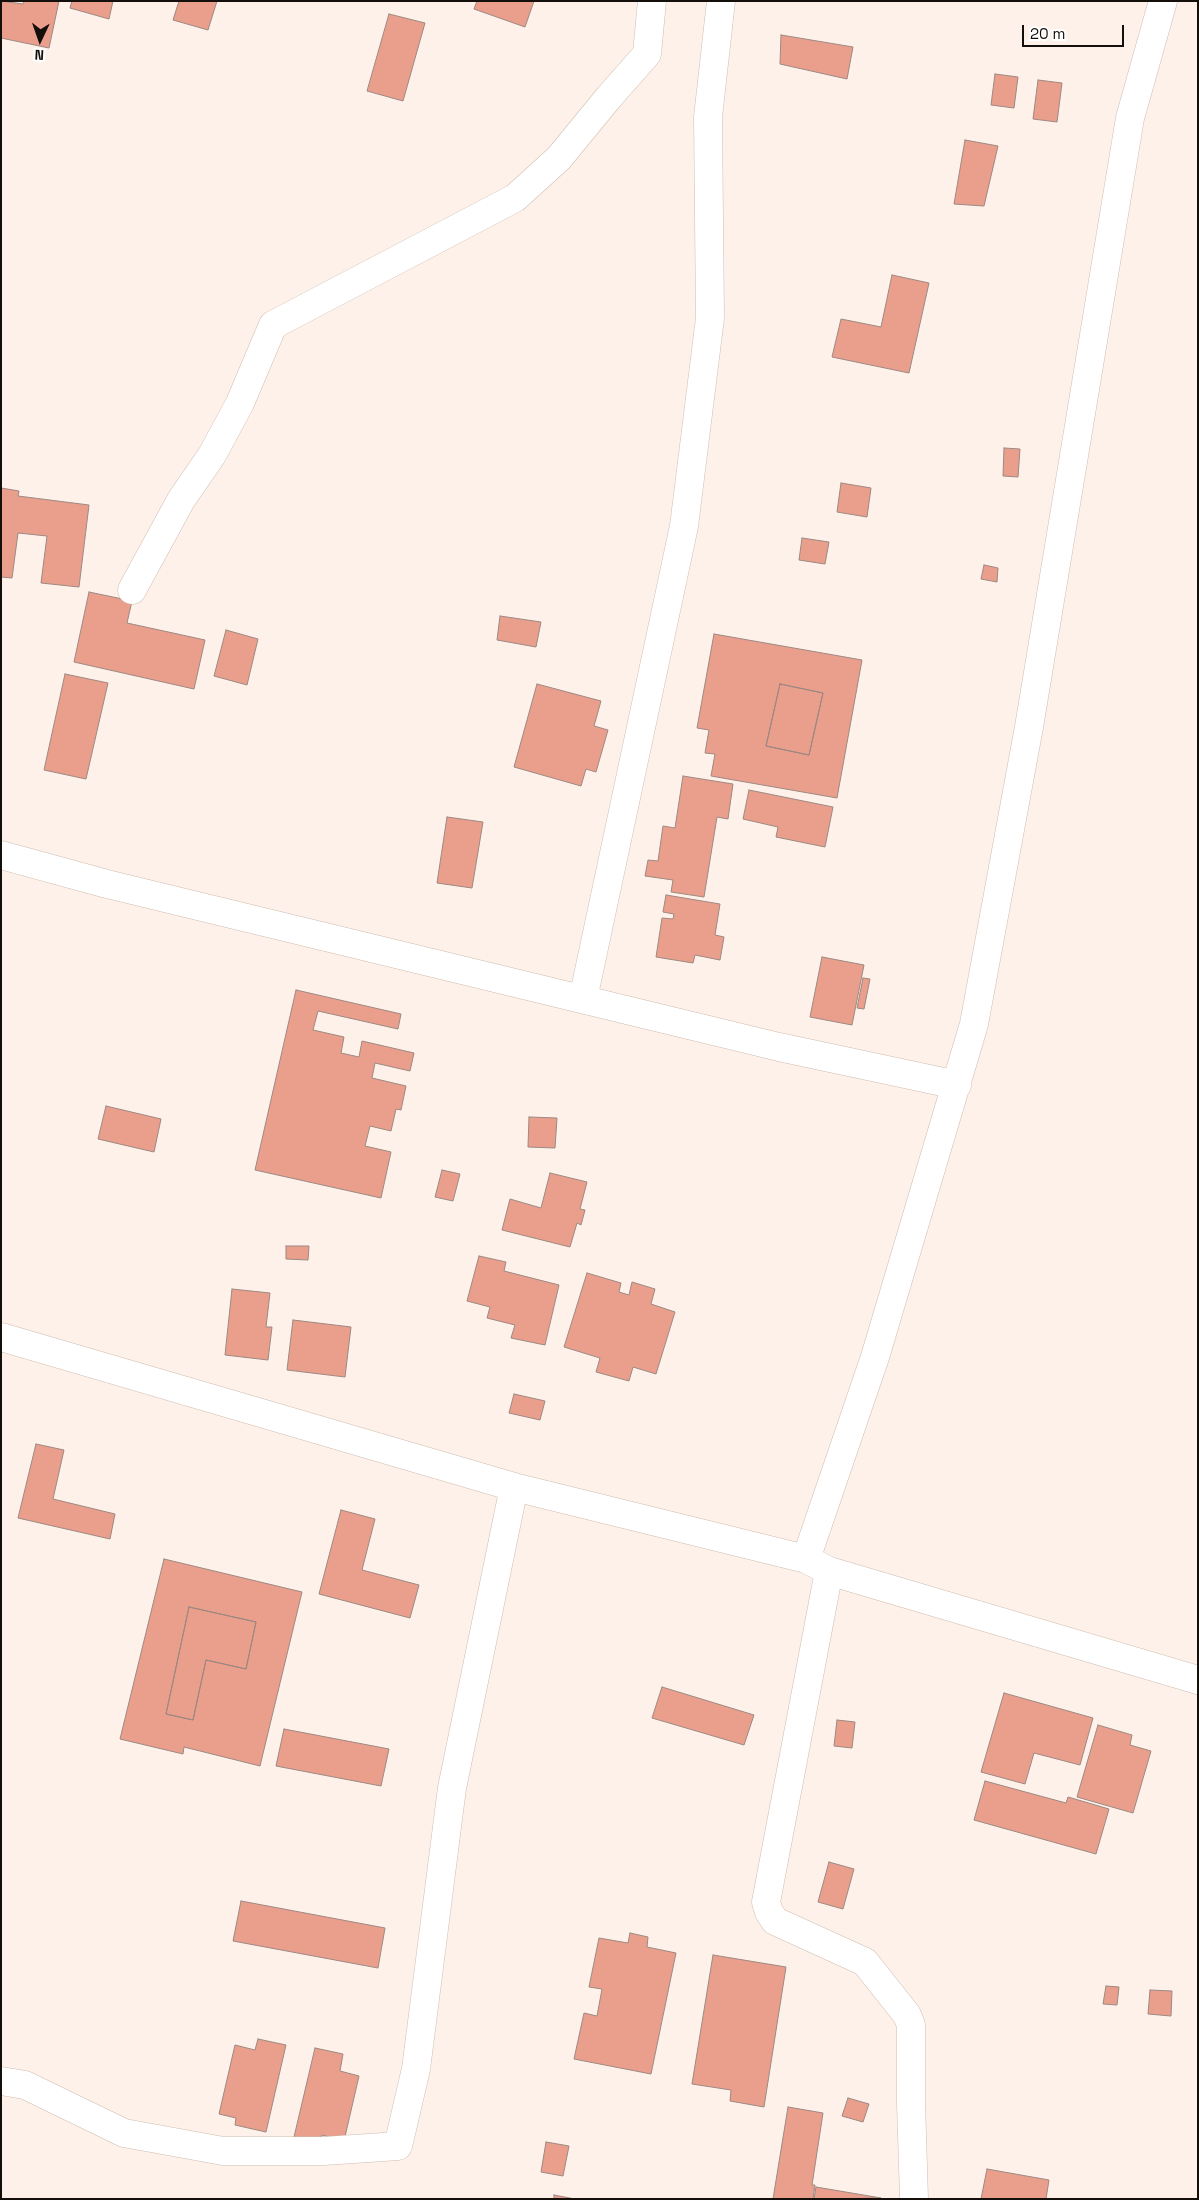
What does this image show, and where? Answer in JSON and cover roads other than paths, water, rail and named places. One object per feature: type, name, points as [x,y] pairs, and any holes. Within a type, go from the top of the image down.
[{"type":"street","points":[[132,590],[181,500],[212,455],[240,403],[273,325],[515,198],[559,158],[608,97],[647,54],[652,1]]},
{"type":"street","points":[[583,999],[684,526],[710,318],[708,117],[721,1]]},
{"type":"street","points":[[914,2199],[911,2025],[907,2015],[865,1962],[774,1921],[766,1902],[818,1565],[876,1357],[974,1024],[1029,727],[1130,118],[1163,1]]},
{"type":"street","points":[[1,855],[117,886],[583,999],[779,1046],[957,1085]]},
{"type":"street","points":[[1,1337],[514,1487],[818,1565],[1198,1680]]},
{"type":"street","points":[[1,2081],[25,2085],[124,2133],[223,2151],[324,2151],[398,2146],[416,2069],[452,1788],[514,1487]]}]
